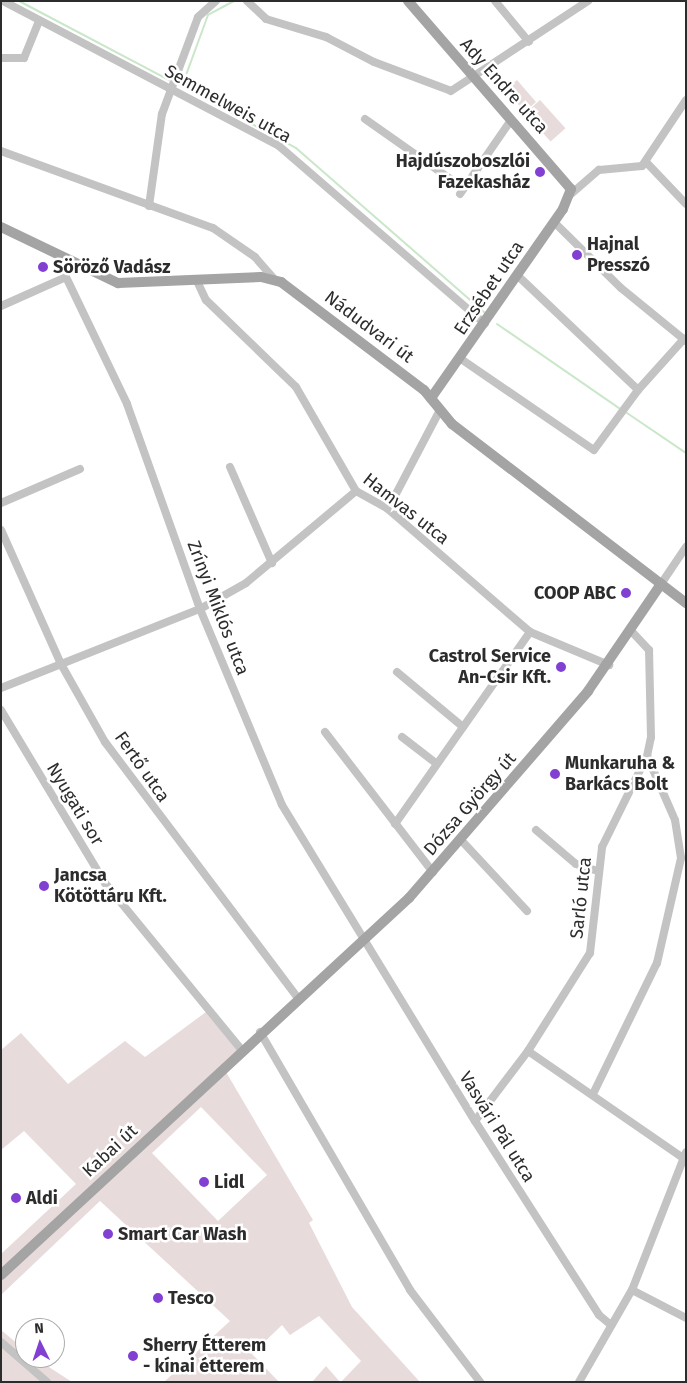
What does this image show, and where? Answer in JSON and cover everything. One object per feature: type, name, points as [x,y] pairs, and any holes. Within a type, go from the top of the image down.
[{"type":"main road","name":"Ady Endre utca","points":[[408,1],[475,80],[568,184],[571,194]]},
{"type":"main road","name":"Erzsébet utca","points":[[431,398],[461,360],[571,194]]},
{"type":"main road","points":[[1,227],[74,264],[127,284],[274,279]]},
{"type":"main road","name":"Nádudvari út","points":[[274,279],[355,336],[431,398],[439,412],[686,604]]},
{"type":"main road","name":"Dózsa György út","points":[[241,1049],[364,940],[433,872],[609,665],[661,584]]},
{"type":"main road","name":"Kabai út","points":[[1,1275],[241,1049]]},
{"type":"street","name":"Semmelweis utca","points":[[4,1],[279,146],[485,324]]},
{"type":"street","points":[[149,206],[162,114],[170,89],[198,18],[216,1]]},
{"type":"street","points":[[247,1],[266,19],[326,37],[445,90],[457,90],[475,80],[529,42],[575,5],[588,1]]},
{"type":"street","points":[[495,1],[529,42]]},
{"type":"street","points":[[1,58],[24,58],[39,21]]},
{"type":"street","points":[[571,194],[599,170],[635,169],[646,162],[685,102]]},
{"type":"street","points":[[366,119],[462,191],[511,120]]},
{"type":"street","points":[[1,151],[213,228],[255,257],[274,279]]},
{"type":"street","points":[[646,162],[686,204]]},
{"type":"street","points":[[461,360],[594,450],[638,390],[685,340],[621,288],[554,222]]},
{"type":"street","points":[[1,306],[66,277],[74,264]]},
{"type":"street","points":[[517,275],[638,390]]},
{"type":"street","name":"Zrínyi Miklós utca","points":[[66,277],[127,404],[200,609],[279,798],[364,940]]},
{"type":"street","name":"Hamvas utca","points":[[197,281],[206,300],[296,387],[346,481],[356,491],[388,509],[530,632],[609,665]]},
{"type":"street","points":[[388,509],[439,412]]},
{"type":"street","points":[[230,467],[272,563]]},
{"type":"street","points":[[1,503],[80,469]]},
{"type":"street","points":[[1,688],[200,609],[272,563],[356,491]]},
{"type":"street","name":"Fertő utca","points":[[1,530],[61,664],[105,742],[141,793],[298,998]]},
{"type":"street","name":"Dózsa György út","points":[[661,584],[686,547]]},
{"type":"street","name":"Sarló utca","points":[[475,1122],[528,1051],[586,966],[597,871],[602,847],[647,756],[652,737],[649,650],[631,631]]},
{"type":"street","points":[[395,824],[530,632]]},
{"type":"street","points":[[397,672],[463,727]]},
{"type":"street","name":"Nyugati sor","points":[[1,710],[105,883],[241,1049]]},
{"type":"street","points":[[325,732],[433,872]]},
{"type":"street","points":[[402,737],[437,764]]},
{"type":"street","points":[[592,1094],[657,963],[681,858],[675,820],[647,756]]},
{"type":"street","points":[[536,830],[576,864],[597,871]]},
{"type":"street","points":[[461,840],[527,910]]},
{"type":"street","name":"Vasvári Pál utca","points":[[364,940],[475,1122],[599,1315],[612,1325]]},
{"type":"street","points":[[260,1032],[410,1290],[480,1382]]},
{"type":"street","points":[[528,1051],[684,1155],[632,1290],[579,1382]]},
{"type":"street","points":[[632,1290],[686,1318]]},
{"type":"street","points":[[1,1342],[47,1382]]},
{"type":"shaded area","points":[[517,80],[536,102],[525,112],[506,90]]},
{"type":"shaded area","points":[[540,100],[565,128],[551,142],[525,113]]},
{"type":"shaded area","points":[[206,1012],[242,1056],[226,1072],[313,1220],[309,1223],[352,1307],[420,1382],[341,1382],[361,1361],[319,1316],[290,1335],[282,1325],[252,1354],[279,1382],[164,1382],[230,1321],[100,1201],[1,1295],[1,1254],[76,1184],[24,1131],[1,1150],[1,1050],[21,1033],[68,1084],[125,1041],[145,1057]],"holes":[[[201,1107],[267,1175],[218,1221],[152,1153]]]},
{"type":"shaded area","points":[[1,1330],[15,1342],[15,1368],[50,1368],[72,1382],[1,1382]]},
{"type":"shaded area","points":[[326,1366],[340,1382],[312,1382]]},
{"type":"waterway","points":[[19,1],[171,81]]},
{"type":"waterway","points":[[234,1],[208,15],[182,86],[296,148],[486,314]]},
{"type":"waterway","points":[[350,1],[394,1]]},
{"type":"waterway","points":[[497,324],[620,409]]},
{"type":"waterway","points":[[627,413],[686,453]]},
{"type":"place","name":"Hajdúszoboszlói Fazekasház","points":[[540,172]]},
{"type":"place","name":"Hajnal Presszó","points":[[577,255]]},
{"type":"place","name":"Söröző Vadász","points":[[43,267]]},
{"type":"place","name":"COOP ABC","points":[[626,593]]},
{"type":"place","name":"Castrol Service An-Csir Kft.","points":[[561,667]]},
{"type":"place","name":"Munkaruha & Barkács Bolt","points":[[555,774]]},
{"type":"place","name":"Jancsa Kötöttáru Kft.","points":[[44,886]]},
{"type":"place","name":"Lidl","points":[[204,1182]]},
{"type":"place","name":"Aldi","points":[[16,1198]]},
{"type":"place","name":"Smart Car Wash","points":[[108,1234]]},
{"type":"place","name":"Tesco","points":[[158,1298]]},
{"type":"place","name":"Sherry Étterem - kínai étterem","points":[[133,1356]]}]
